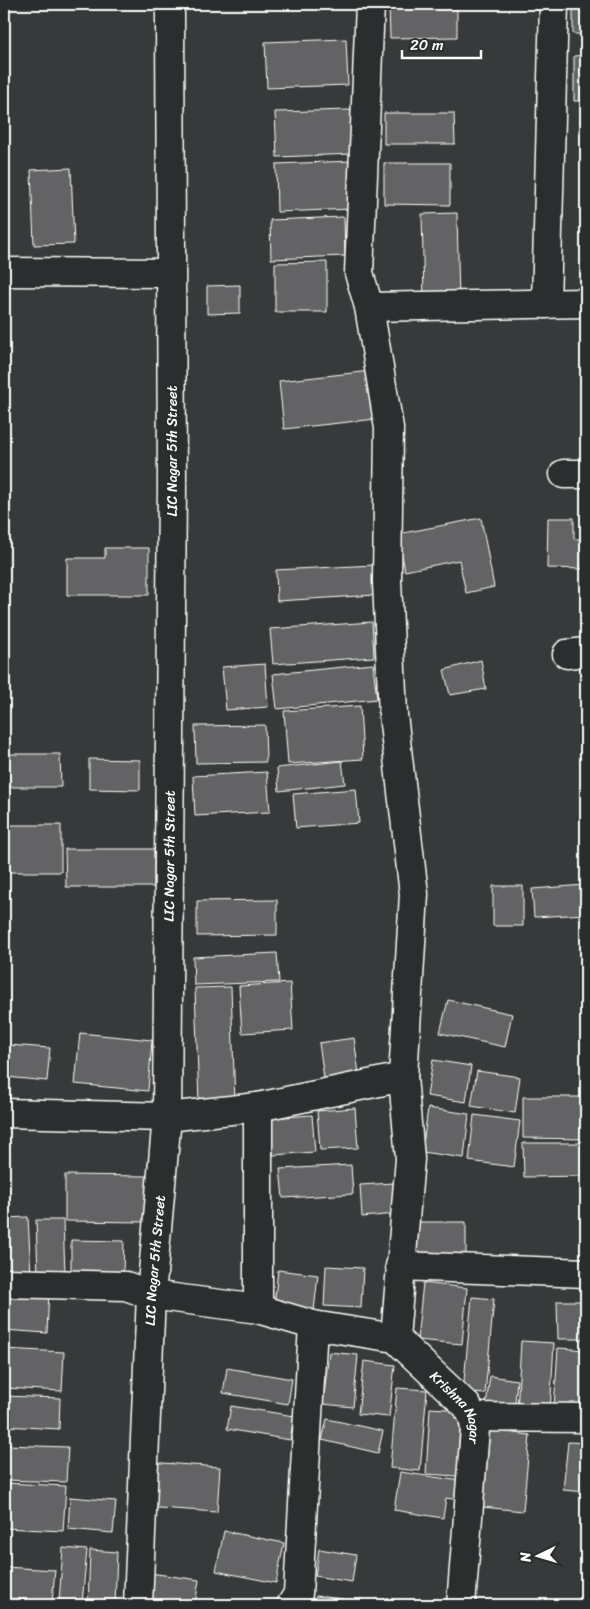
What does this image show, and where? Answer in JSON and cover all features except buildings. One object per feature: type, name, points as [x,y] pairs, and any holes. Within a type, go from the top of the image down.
[{"type":"street","points":[[4,1283],[126,1286],[150,1295],[258,1310],[313,1325],[395,1338],[410,1159],[403,1077],[414,894],[393,715],[387,581],[389,428],[369,307],[359,273],[370,4]]},
{"type":"street","points":[[546,304],[554,4]]},
{"type":"street","name":"LIC Nagar 5th Street","points":[[138,1605],[150,1295],[167,1116],[171,806],[170,13]]},
{"type":"street","points":[[4,272],[170,273]]},
{"type":"street","points":[[369,307],[586,303]]},
{"type":"street","points":[[4,1113],[167,1116],[258,1107],[403,1077]]},
{"type":"street","points":[[258,1107],[258,1310]]},
{"type":"street","points":[[400,1266],[586,1273]]},
{"type":"street","points":[[291,1605],[298,1594],[313,1325]]},
{"type":"street","name":"Krishna Nagar","points":[[395,1338],[467,1406],[473,1417],[475,1430],[462,1605]]},
{"type":"street","points":[[473,1417],[586,1418]]}]
